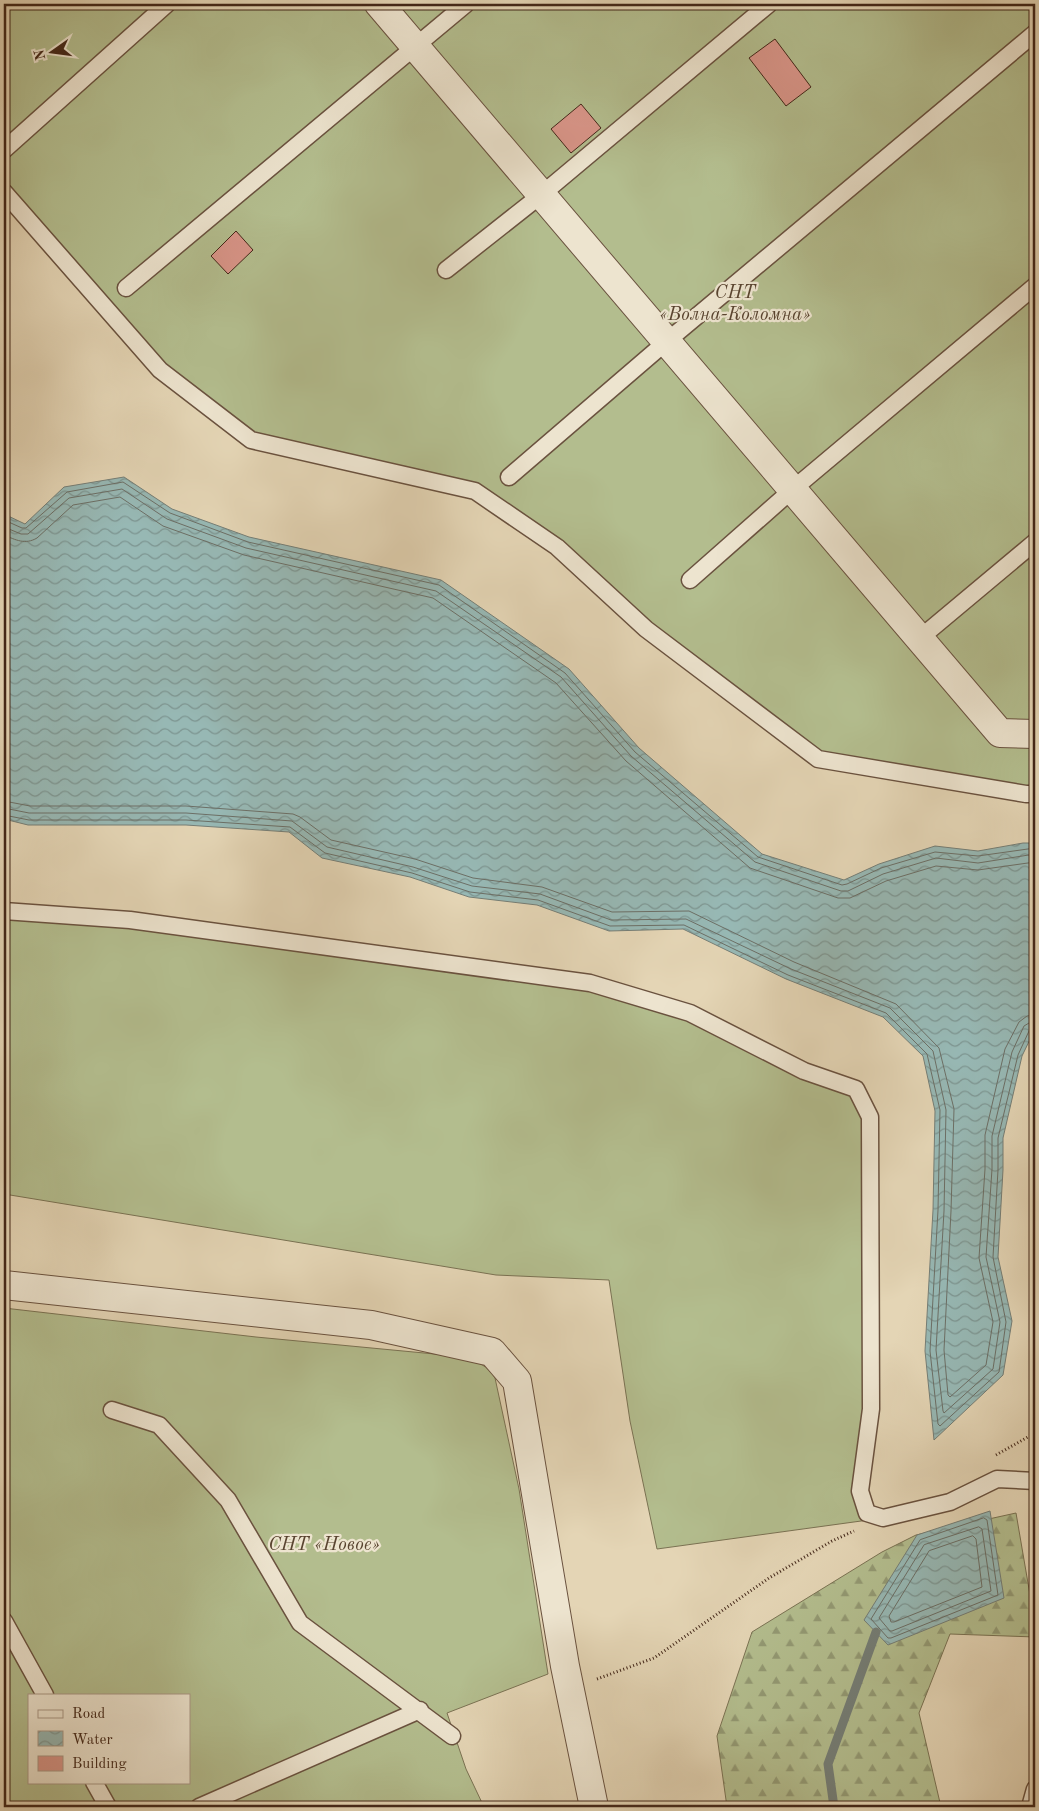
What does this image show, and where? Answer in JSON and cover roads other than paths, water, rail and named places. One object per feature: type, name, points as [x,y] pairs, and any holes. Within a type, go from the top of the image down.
[{"type":"street","points":[[379,4],[1000,733],[1035,734]]},
{"type":"street","points":[[4,1285],[371,1325],[492,1352],[517,1381],[568,1680],[594,1807]]},
{"type":"lane","points":[[4,150],[167,4]]},
{"type":"lane","points":[[126,288],[466,4]]},
{"type":"lane","points":[[446,270],[541,195],[769,4]]},
{"type":"lane","points":[[509,477],[666,342],[1035,33]]},
{"type":"lane","points":[[4,192],[160,370],[251,440],[475,491],[558,548],[646,629],[818,760],[1035,794]]},
{"type":"lane","points":[[690,580],[792,490],[1035,286]]},
{"type":"lane","points":[[919,639],[1035,542]]},
{"type":"lane","points":[[4,911],[130,920],[590,983],[690,1013],[804,1071],[856,1089],[870,1117],[872,1409],[860,1491],[867,1513],[883,1518],[950,1502],[997,1478],[1035,1481]]},
{"type":"lane","points":[[112,1410],[159,1425],[228,1500],[300,1623],[369,1675],[420,1710],[452,1736]]},
{"type":"lane","points":[[4,1621],[44,1694]]},
{"type":"lane","points":[[199,1807],[420,1710]]},
{"type":"lane","points":[[95,1784],[108,1807]]},
{"type":"lane","points":[[1030,1807],[1035,1789]]},
{"type":"water","points":[[124,477],[172,509],[249,537],[441,580],[569,669],[639,748],[762,854],[844,880],[879,864],[935,846],[978,851],[1023,843],[1035,843],[1035,1029],[1022,1056],[1003,1138],[998,1257],[1012,1321],[1003,1375],[934,1440],[925,1351],[933,1210],[935,1111],[923,1056],[883,1017],[786,979],[683,929],[609,931],[537,905],[469,897],[410,877],[322,858],[289,832],[186,825],[28,825],[4,819],[4,514],[25,524],[64,487]]},
{"type":"water","points":[[990,1511],[1004,1598],[888,1645],[864,1620],[917,1535]]},
{"type":"waterway","points":[[834,1807],[828,1764],[876,1632]]},
{"type":"park label","name":"СНТ «Волна-Коломна»","points":[[735,304]]},
{"type":"park label","name":"СНТ «Новое»","points":[[324,1545]]}]
